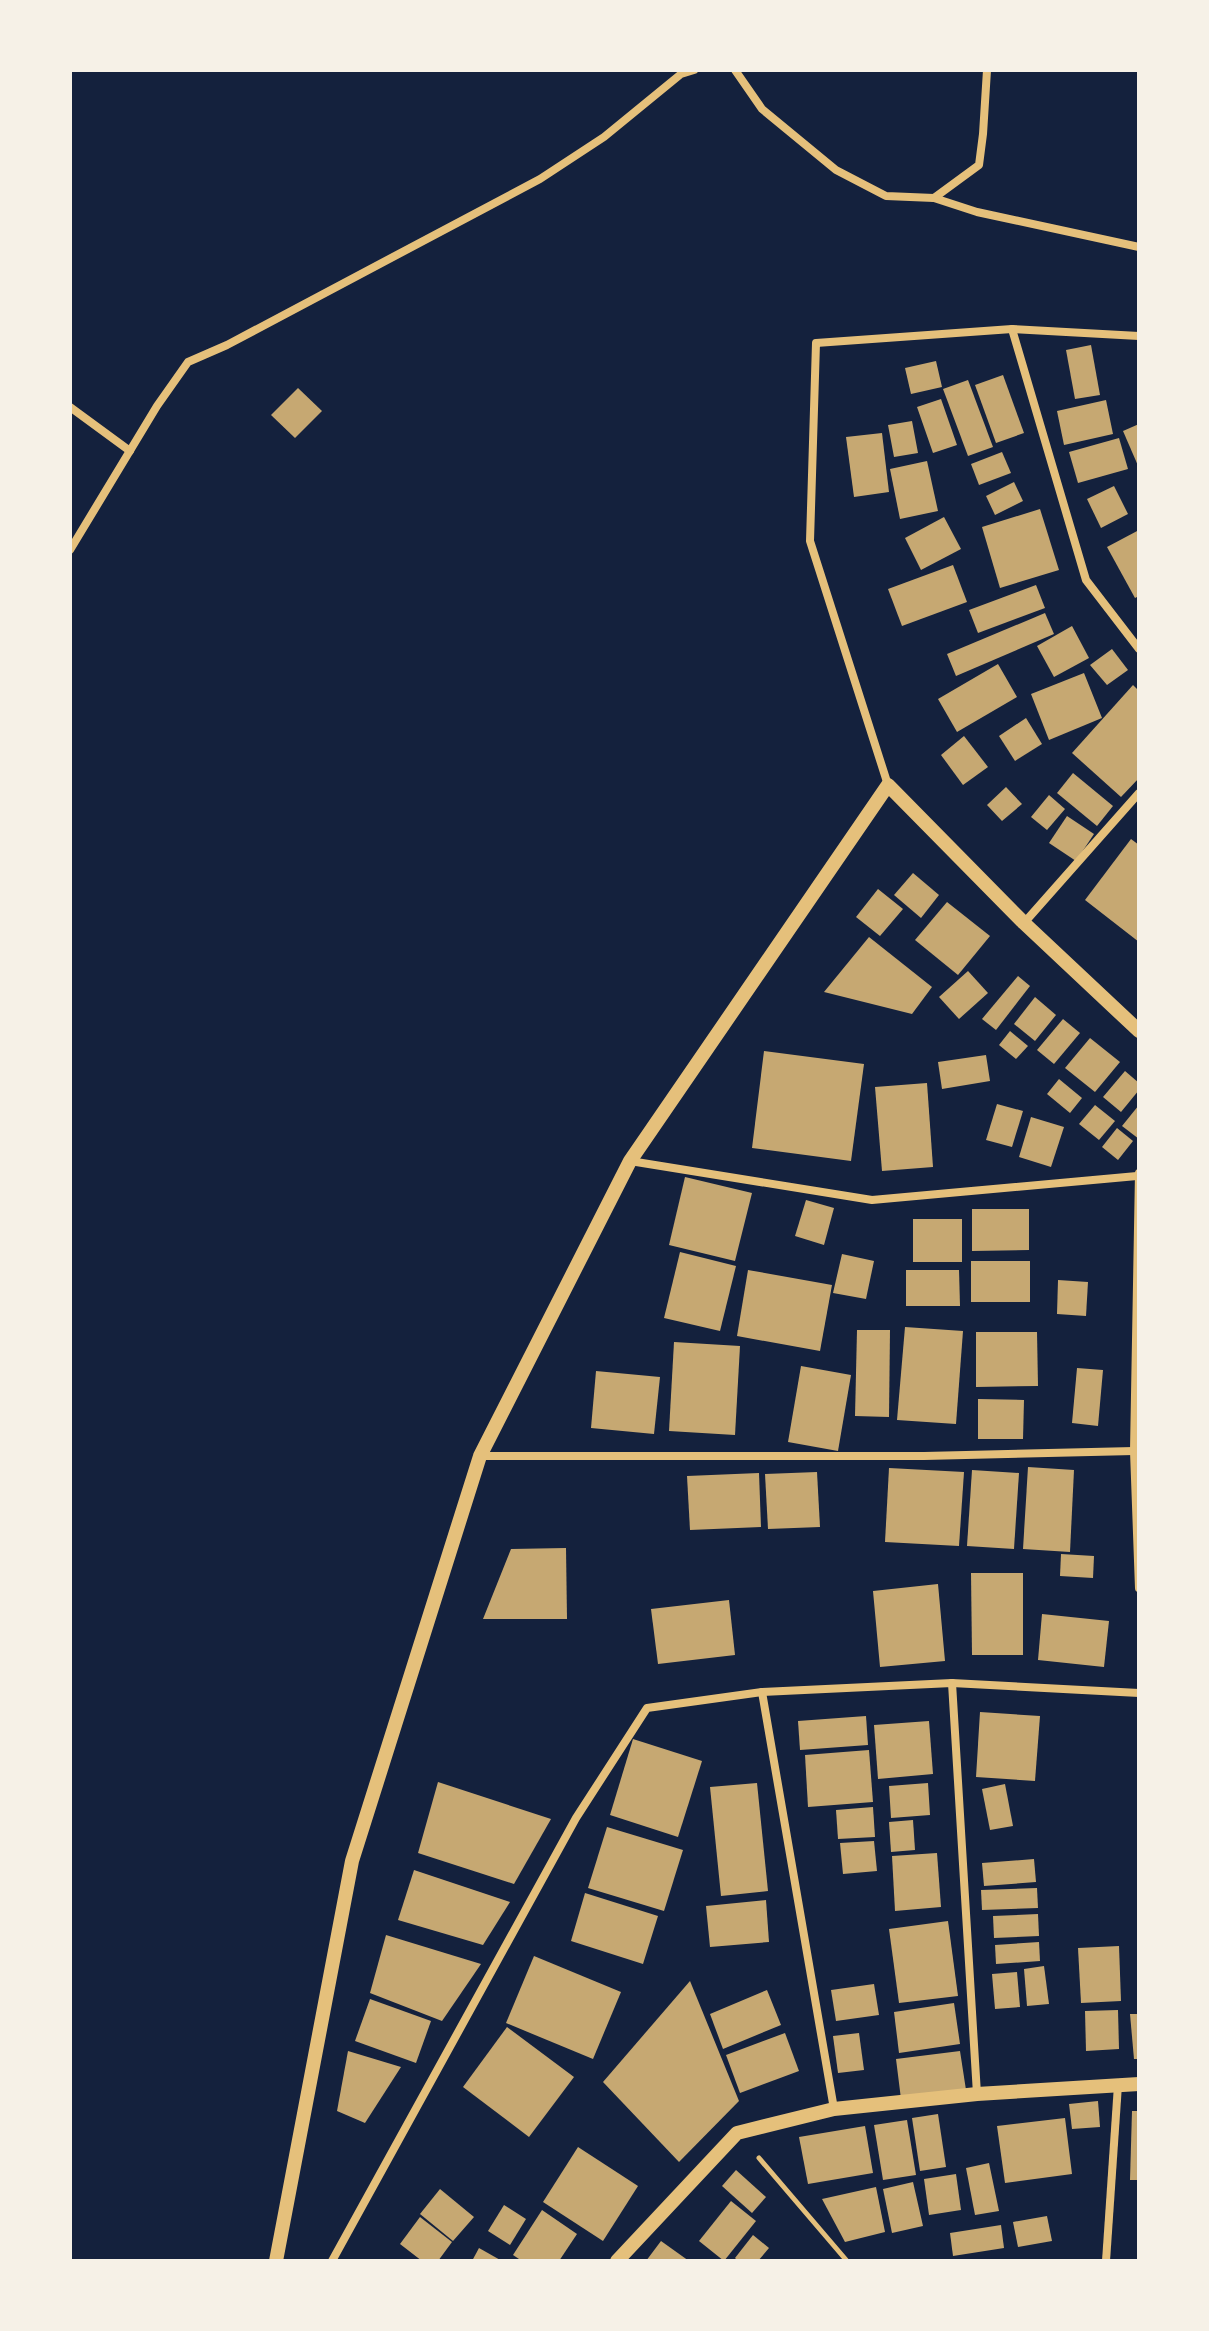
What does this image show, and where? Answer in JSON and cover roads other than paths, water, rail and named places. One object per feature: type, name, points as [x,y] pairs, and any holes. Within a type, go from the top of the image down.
[{"type":"street","points":[[70,550],[188,362],[227,345],[540,179],[604,137],[681,74],[694,70]]},
{"type":"street","points":[[735,70],[762,109],[836,170],[886,196],[934,198],[977,212],[1139,247]]},
{"type":"street","points":[[934,198],[979,165],[987,70]]},
{"type":"street","points":[[1012,329],[1086,580],[1139,649]]},
{"type":"street","points":[[1139,336],[1012,329],[816,343],[810,541],[888,785],[1024,923],[1139,1031]]},
{"type":"street","points":[[70,407],[130,451]]},
{"type":"street","points":[[276,2261],[352,1861],[480,1456],[630,1161],[888,785]]},
{"type":"street","points":[[1024,923],[1139,793]]},
{"type":"street","points":[[630,1161],[872,1200],[1138,1175],[1134,1451],[1139,1588]]},
{"type":"street","points":[[480,1456],[924,1456],[1134,1451]]},
{"type":"street","points":[[952,1683],[977,2094]]},
{"type":"street","points":[[332,2261],[576,1818],[647,1708],[762,1692],[952,1683],[1139,1693]]},
{"type":"street","points":[[762,1692],[834,2109]]},
{"type":"street","points":[[617,2261],[737,2133],[834,2109],[977,2094],[1139,2084]]},
{"type":"street","points":[[1106,2261],[1118,2085]]}]
